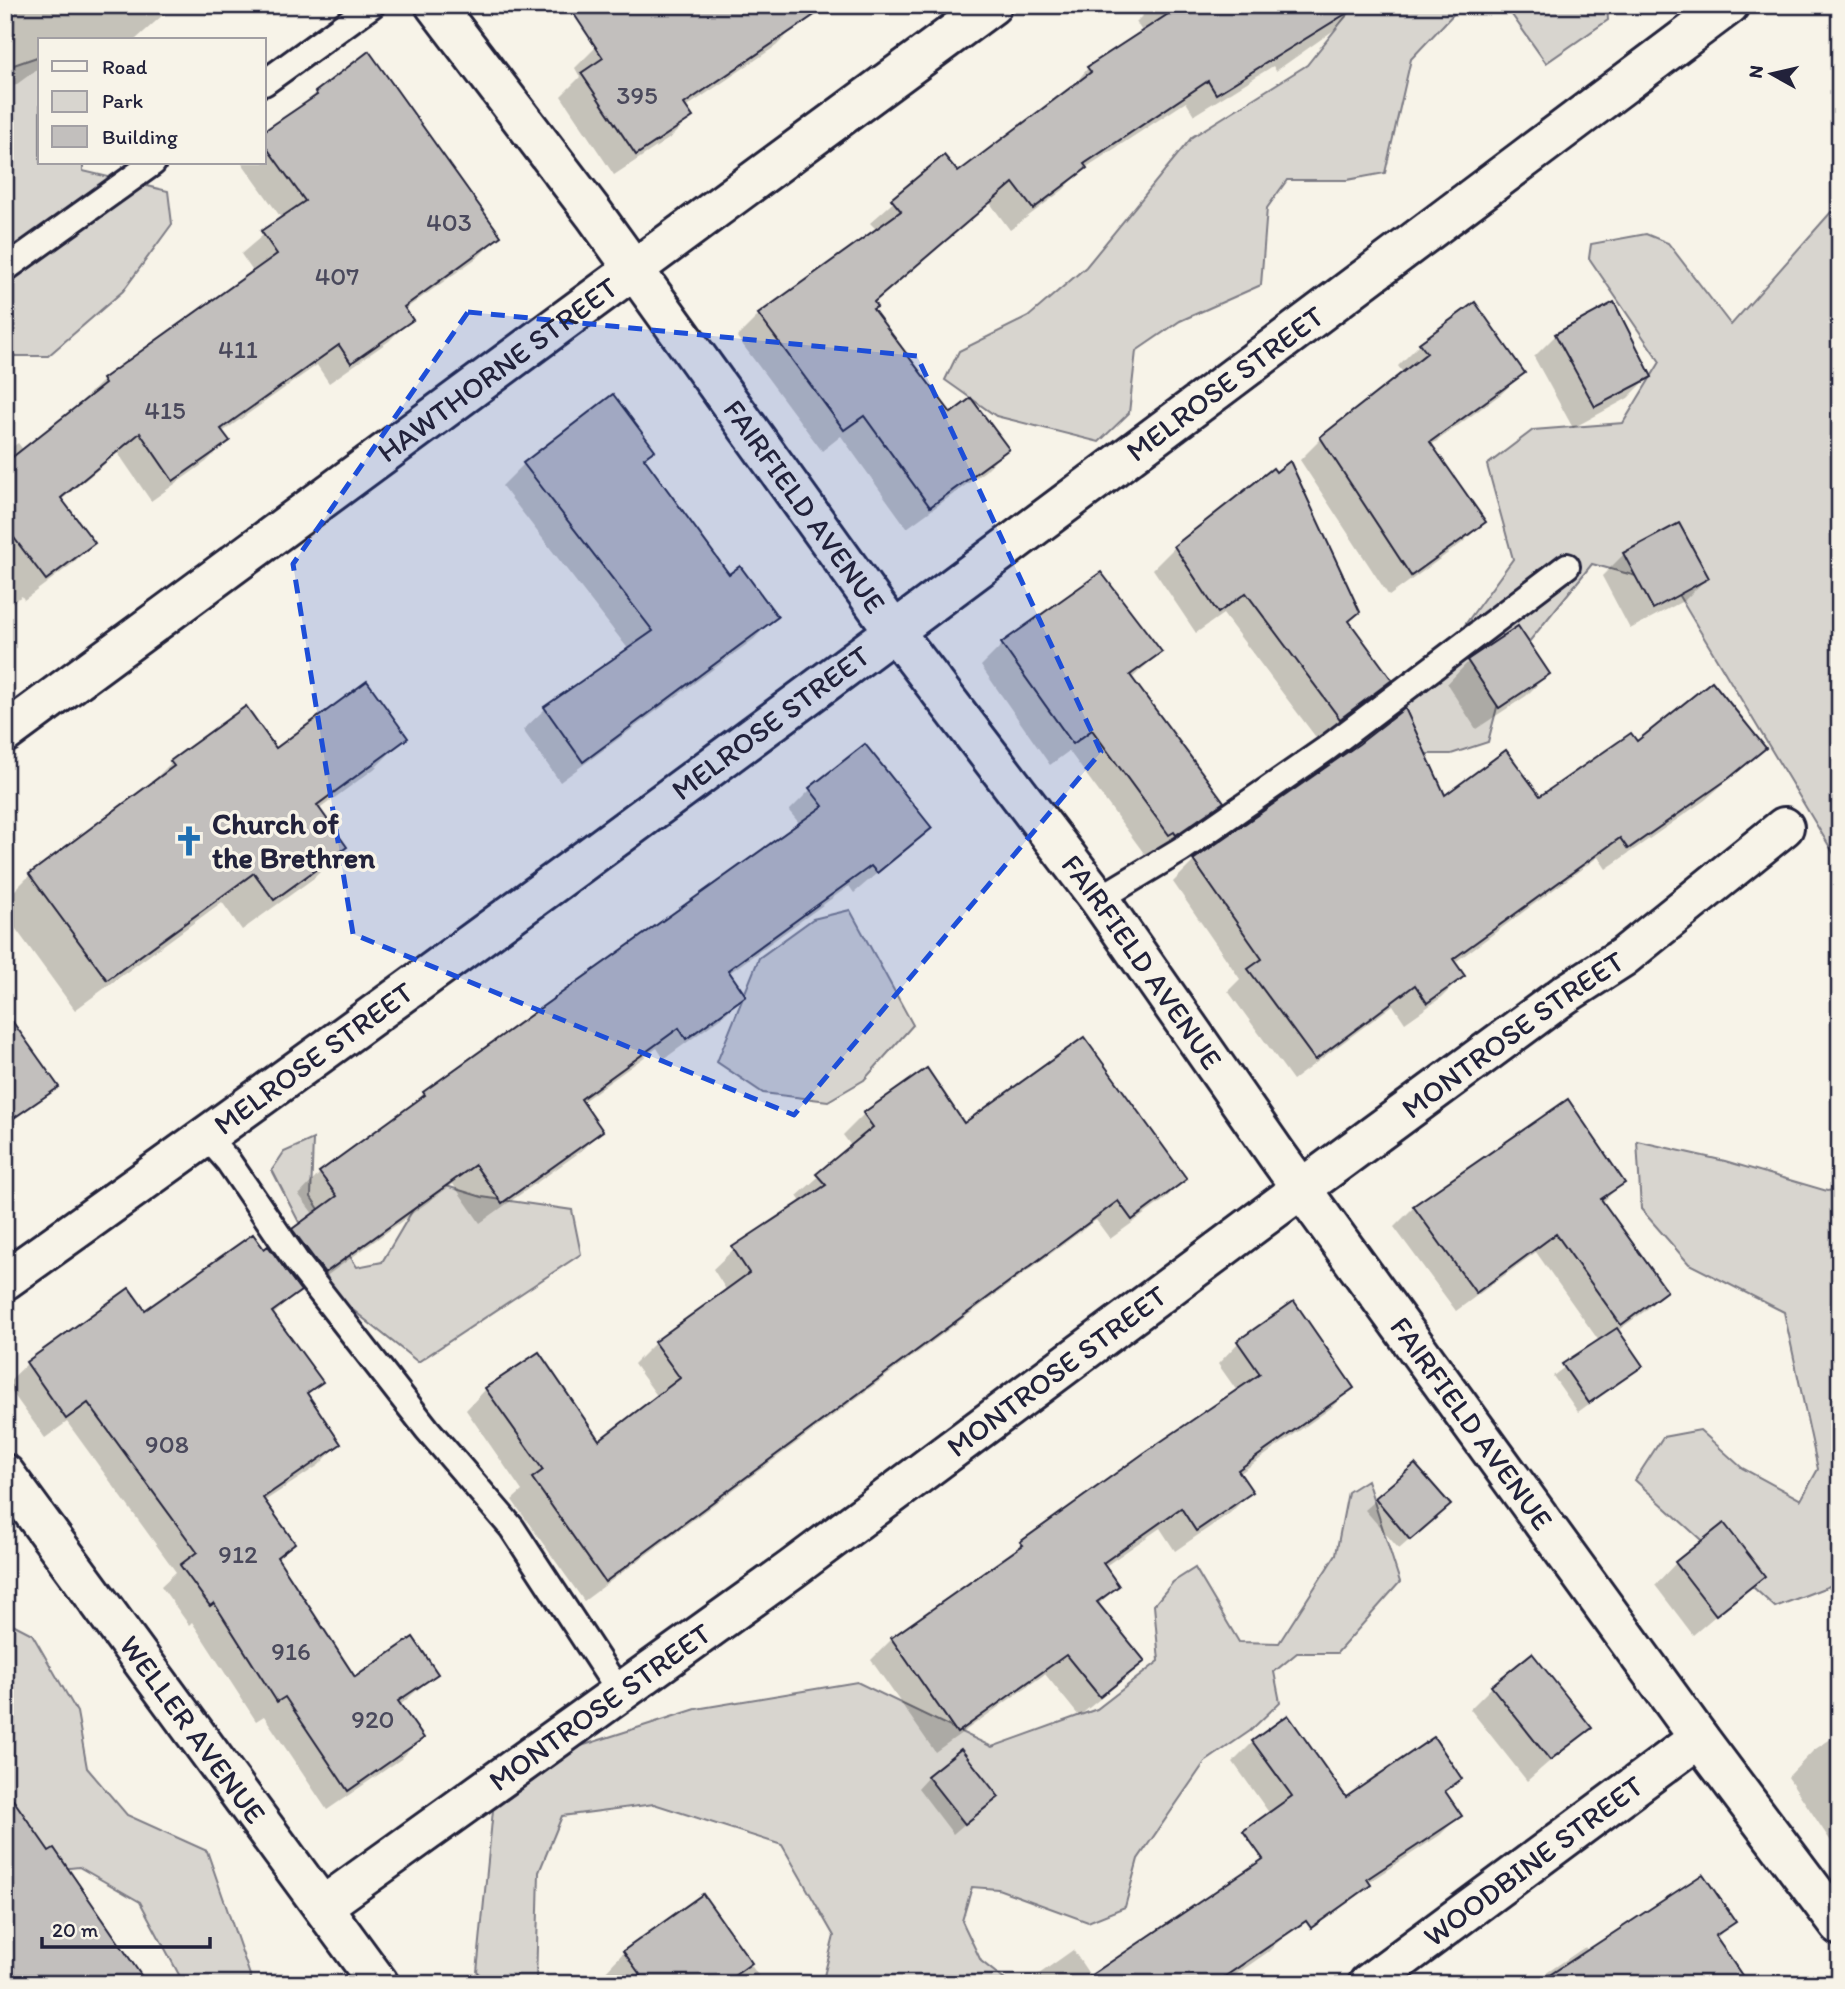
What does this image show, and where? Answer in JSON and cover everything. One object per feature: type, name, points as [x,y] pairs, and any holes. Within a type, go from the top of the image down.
[{"type":"street","name":"FAIRFIELD AVENUE","points":[[435,5],[633,269],[894,631],[1099,899],[1301,1189],[1699,1738],[1840,1926]]},
{"type":"street","name":"HAWTHORNE STREET","points":[[5,733],[992,5]]},
{"type":"street","name":"MELROSE STREET","points":[[5,1280],[207,1136],[894,631],[1729,5]]},
{"type":"street","name":"MONTROSE STREET","points":[[323,1906],[803,1561],[1564,995],[1623,957],[1784,827]]},
{"type":"street","name":"WELLER AVENUE","points":[[5,1474],[379,1984]]},
{"type":"street","name":"WOODBINE STREET","points":[[1368,1984],[1699,1738]]},
{"type":"lane","points":[[266,82],[372,5]]},
{"type":"lane","points":[[5,269],[152,164]]},
{"type":"lane","points":[[1099,899],[1182,849],[1326,748],[1567,566]]},
{"type":"lane","points":[[207,1136],[229,1161],[297,1262],[427,1429],[512,1528],[620,1693]]},
{"type":"highlighted area","points":[[468,312],[917,356],[1101,752],[794,1115],[353,934],[293,564]]},
{"type":"green space","points":[[1355,5],[1462,5],[1411,59],[1385,173],[1347,180],[1287,180],[1267,208],[1261,285],[1180,321],[1136,351],[1129,413],[1099,442],[996,416],[945,380],[959,351],[1028,317],[1086,267],[1192,137],[1307,65]]},
{"type":"green space","points":[[1505,5],[1607,5],[1608,20],[1546,63]]},
{"type":"green space","points":[[38,57],[38,164],[83,164],[83,171],[168,191],[172,224],[123,291],[48,356],[5,356],[5,68]]},
{"type":"green space","points":[[1840,202],[1840,864],[1673,586],[1592,564],[1507,669],[1488,742],[1451,754],[1415,754],[1396,719],[1513,559],[1487,465],[1533,430],[1623,423],[1660,362],[1589,258],[1591,244],[1646,234],[1668,243],[1731,325]]},
{"type":"green space","points":[[850,910],[913,1025],[864,1080],[828,1101],[763,1093],[717,1062],[759,958],[813,919]]},
{"type":"green space","points":[[313,1139],[311,1197],[357,1267],[382,1262],[430,1181],[482,1197],[572,1210],[581,1254],[418,1362],[338,1298],[272,1170],[284,1152]]},
{"type":"green space","points":[[1637,1141],[1725,1161],[1827,1191],[1840,1189],[1840,1582],[1775,1607],[1635,1480],[1663,1437],[1700,1430],[1742,1468],[1801,1500],[1818,1469],[1784,1312],[1689,1264],[1641,1209]]},
{"type":"green space","points":[[1367,1480],[1400,1582],[1337,1653],[1297,1653],[1274,1672],[1280,1702],[1250,1731],[1205,1762],[1138,1859],[1125,1907],[1088,1922],[998,1889],[972,1887],[962,1921],[981,1961],[1010,1984],[822,1984],[834,1936],[782,1845],[654,1804],[562,1816],[539,1872],[536,1984],[488,1984],[477,1972],[493,1810],[581,1746],[696,1709],[857,1682],[992,1747],[1097,1709],[1159,1661],[1154,1605],[1173,1582],[1195,1568],[1239,1642],[1279,1643],[1336,1554],[1348,1492]]},
{"type":"green space","points":[[5,1620],[32,1634],[77,1712],[87,1768],[127,1815],[207,1851],[253,1984],[184,1984],[140,1902],[79,1867],[5,1875]]},
{"type":"building","points":[[568,5],[829,5],[684,104],[693,117],[636,155],[581,73],[603,58]]},
{"type":"building","points":[[1182,5],[1360,5],[1216,94],[1208,81],[1084,164],[1087,168],[1033,209],[1013,183],[874,302],[877,307],[873,309],[951,413],[971,398],[1009,449],[930,507],[864,416],[844,430],[758,314],[901,211],[891,199],[944,155],[958,172],[1091,72],[1087,67]]},
{"type":"building","points":[[369,51],[501,236],[404,307],[413,320],[351,363],[339,345],[221,429],[230,441],[173,481],[140,433],[61,498],[95,543],[46,580],[5,526],[5,463],[105,384],[102,379],[277,254],[261,231],[305,201],[266,147],[266,130],[317,95],[315,92]]},
{"type":"building","points":[[1475,302],[1525,373],[1430,442],[1486,522],[1411,576],[1320,437],[1427,353],[1419,343]]},
{"type":"building","points":[[1614,302],[1652,377],[1595,407],[1555,334]]},
{"type":"building","points":[[613,394],[655,450],[644,458],[729,574],[740,566],[778,617],[583,762],[544,707],[653,631],[523,463]]},
{"type":"building","points":[[1290,461],[1360,612],[1349,621],[1392,680],[1340,719],[1246,593],[1218,613],[1174,546],[1273,468],[1276,472]]},
{"type":"building","points":[[1679,523],[1709,578],[1653,609],[1623,553]]},
{"type":"building","points":[[1101,572],[1162,652],[1130,675],[1224,802],[1176,835],[1174,832],[1169,835],[1092,730],[1073,744],[1001,643]]},
{"type":"building","points":[[1518,626],[1550,674],[1499,708],[1467,660]]},
{"type":"building","points":[[367,681],[408,738],[317,805],[347,847],[274,900],[254,873],[107,980],[29,874],[174,766],[170,761],[246,706],[276,748]]},
{"type":"building","points":[[1712,681],[1766,748],[1728,779],[1628,849],[1620,838],[1453,959],[1465,976],[1427,1003],[1415,985],[1315,1060],[1248,969],[1262,959],[1193,860],[1359,744],[1405,708],[1445,795],[1506,750],[1540,796],[1631,733],[1637,741]]},
{"type":"building","points":[[865,744],[932,828],[877,873],[871,866],[728,970],[746,996],[686,1039],[679,1028],[581,1099],[603,1131],[502,1203],[475,1165],[325,1273],[292,1229],[337,1196],[319,1172],[425,1095],[423,1092],[823,806],[809,788]]},
{"type":"building","points":[[5,1011],[59,1087],[5,1124]]},
{"type":"building","points":[[1084,1037],[1187,1179],[1132,1220],[1118,1201],[605,1582],[532,1478],[543,1470],[485,1388],[539,1352],[599,1440],[680,1378],[654,1342],[749,1273],[732,1247],[826,1185],[816,1174],[873,1127],[863,1113],[927,1068],[964,1123]]},
{"type":"building","points":[[1568,1099],[1625,1183],[1601,1199],[1667,1291],[1621,1325],[1556,1234],[1476,1293],[1413,1206]]},
{"type":"building","points":[[253,1234],[264,1249],[268,1246],[301,1291],[272,1312],[323,1382],[307,1393],[341,1444],[263,1498],[295,1543],[277,1557],[355,1677],[413,1637],[438,1674],[398,1701],[424,1738],[348,1791],[285,1697],[277,1702],[214,1603],[210,1606],[180,1565],[197,1552],[88,1403],[66,1419],[26,1362],[129,1288],[145,1310]]},
{"type":"building","points":[[1294,1301],[1354,1388],[1238,1470],[1253,1492],[1196,1531],[1181,1508],[1103,1563],[1119,1586],[1097,1602],[1145,1661],[1100,1697],[1066,1655],[957,1733],[891,1638],[1023,1545],[1020,1542],[1144,1453],[1260,1374],[1237,1341]]},
{"type":"building","points":[[1617,1328],[1643,1366],[1589,1403],[1562,1364]]},
{"type":"building","points":[[1415,1464],[1451,1505],[1410,1540],[1375,1498]]},
{"type":"building","points":[[1724,1523],[1765,1576],[1716,1615],[1675,1562]]},
{"type":"building","points":[[1532,1653],[1592,1728],[1550,1760],[1491,1686]]},
{"type":"building","points":[[1288,1715],[1346,1797],[1434,1737],[1462,1779],[1445,1791],[1462,1816],[1367,1879],[1371,1885],[1311,1928],[1306,1921],[1214,1984],[1078,1984],[1263,1859],[1243,1831],[1292,1796],[1252,1741]]},
{"type":"building","points":[[961,1749],[999,1797],[965,1824],[927,1776]]},
{"type":"building","points":[[5,1788],[49,1851],[54,1848],[147,1984],[5,1984]]},
{"type":"building","points":[[1703,1874],[1736,1922],[1715,1936],[1748,1984],[1536,1984]]},
{"type":"building","points":[[703,1894],[752,1963],[723,1984],[647,1984],[623,1951]]},
{"type":"place","name":"Church of the Brethren","points":[[189,841]]}]
